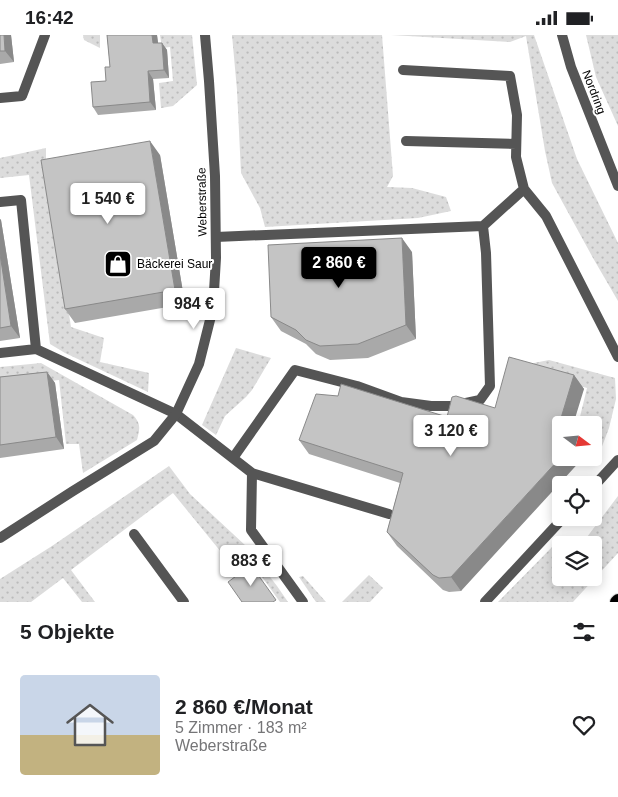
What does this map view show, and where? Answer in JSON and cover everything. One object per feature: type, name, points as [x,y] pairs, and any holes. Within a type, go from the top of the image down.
[{"type":"street","points":[[0,98],[22,96],[45,35]]},
{"type":"street","name":"Weberstraße","points":[[0,539],[154,441],[176,414],[199,364],[213,308],[216,258],[214,157],[205,35]]},
{"type":"street","name":"Nordring","points":[[562,35],[571,67],[618,186]]},
{"type":"street","points":[[403,71],[510,76],[517,115],[516,157],[524,189],[546,216],[618,357]]},
{"type":"street","points":[[406,141],[516,144]]},
{"type":"street","points":[[216,237],[483,226],[524,189]]},
{"type":"street","points":[[0,202],[21,199],[36,349]]},
{"type":"street","points":[[233,458],[295,370],[357,386],[401,402],[432,406],[452,406],[480,400],[490,386],[486,253],[483,226]]},
{"type":"street","points":[[0,353],[36,349],[176,414],[252,473],[389,514]]},
{"type":"street","points":[[602,477],[618,460]]},
{"type":"street","points":[[252,473],[251,530],[303,602]]},
{"type":"street","points":[[485,602],[556,526]]},
{"type":"street","points":[[134,534],[184,602]]},
{"type":"shaded area","points":[[83,35],[100,35],[100,48],[84,40]]},
{"type":"shaded area","points":[[160,35],[192,35],[197,85],[173,106],[161,108],[159,83],[173,81],[170,47],[162,48]]},
{"type":"shaded area","points":[[232,35],[382,35],[393,176],[387,187],[412,188],[446,197],[451,211],[418,218],[265,227],[260,208],[241,173]]},
{"type":"shaded area","points":[[391,35],[534,35],[577,159],[618,243],[618,301],[552,183],[526,36],[510,42]]},
{"type":"shaded area","points":[[586,35],[618,35],[618,126],[596,77]]},
{"type":"shaded area","points":[[46,148],[46,161],[71,327],[104,338],[100,362],[149,373],[148,392],[50,344],[29,175],[0,178],[0,158]]},
{"type":"shaded area","points":[[236,348],[271,358],[252,390],[225,416],[216,435],[202,425]]},
{"type":"shaded area","points":[[549,360],[615,378],[616,399],[609,428],[602,446],[602,416],[580,416],[587,388],[533,372],[534,363]]},
{"type":"shaded area","points":[[41,363],[133,415],[139,426],[137,440],[83,473],[79,444],[66,444],[59,380],[0,387],[0,367]]},
{"type":"shaded area","points":[[169,466],[190,494],[246,546],[288,602],[280,602],[257,570],[243,579],[173,493],[71,570],[95,602],[82,602],[63,578],[31,602],[0,602],[0,579]]},
{"type":"shaded area","points":[[618,496],[618,553],[602,570],[602,536],[588,536],[595,526],[602,526],[602,517]]},
{"type":"shaded area","points":[[552,547],[552,586],[588,586],[573,602],[498,602]]},
{"type":"shaded area","points":[[369,575],[383,588],[370,602],[342,602]]},
{"type":"shaded area","points":[[303,576],[326,602],[316,602],[299,577]]},
{"type":"building","points":[[0,35],[4,35],[5,51],[0,51]]},
{"type":"building","points":[[107,35],[152,35],[153,43],[162,43],[164,70],[148,71],[150,102],[93,107],[91,82],[106,81],[105,67],[110,67]]},
{"type":"building","points":[[150,141],[175,290],[65,309],[41,160]]},
{"type":"building","points":[[402,238],[406,325],[358,344],[320,346],[306,340],[296,330],[271,317],[268,245]]},
{"type":"building","points":[[0,254],[11,326],[0,328]]},
{"type":"building","points":[[509,357],[574,375],[562,416],[552,416],[553,466],[451,577],[439,578],[433,575],[387,532],[403,473],[299,440],[316,394],[338,396],[341,384],[447,417],[452,397],[456,396],[495,408]]},
{"type":"building","points":[[47,372],[56,437],[0,445],[0,377]]},
{"type":"building","points":[[251,565],[276,600],[273,602],[242,602],[228,582]]},
{"type":"place","name":"Bäckerei Saur","points":[[118,264]]}]
